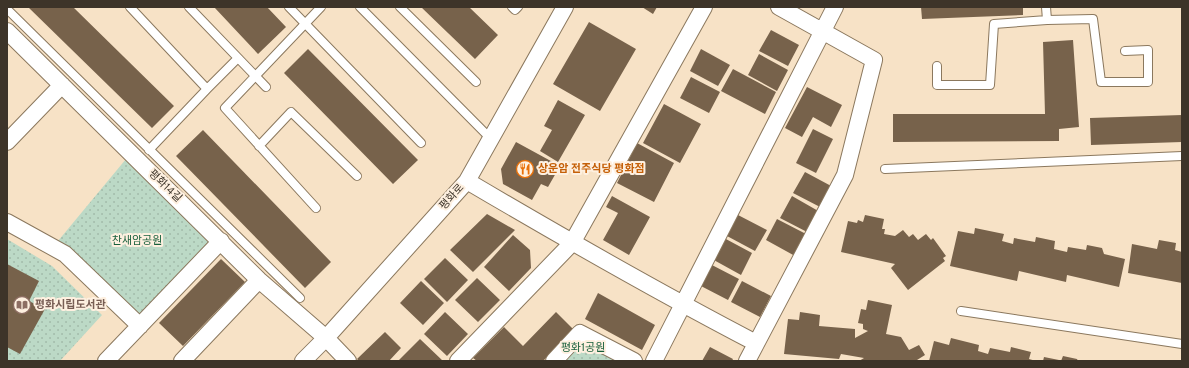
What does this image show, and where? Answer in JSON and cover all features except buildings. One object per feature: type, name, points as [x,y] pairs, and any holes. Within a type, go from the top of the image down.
[{"type":"street","name":"평화로","points":[[303,361],[326,338],[467,181],[565,7]]},
{"type":"street","points":[[458,361],[572,243],[704,7]]},
{"type":"street","points":[[747,361],[846,175],[874,60],[779,7]]},
{"type":"street","points":[[654,361],[835,7]]},
{"type":"street","name":"평화14길","points":[[7,31],[259,280],[326,338],[348,361]]},
{"type":"street","points":[[10,133],[62,85]]},
{"type":"street","points":[[467,181],[572,243],[756,343]]},
{"type":"street","points":[[7,222],[65,254],[140,326]]},
{"type":"street","points":[[106,361],[221,241]]},
{"type":"street","points":[[182,361],[259,280]]},
{"type":"street","points":[[554,361],[580,333],[634,361]]},
{"type":"lane","points":[[130,7],[207,89]]},
{"type":"lane","points":[[189,7],[266,87]]},
{"type":"lane","points":[[289,7],[421,143]]},
{"type":"lane","points":[[316,208],[225,108],[321,7]]},
{"type":"lane","points":[[360,7],[491,139]]},
{"type":"lane","points":[[400,7],[476,82]]},
{"type":"lane","points":[[512,7],[515,10],[518,7]]},
{"type":"lane","points":[[1046,7],[1046,20]]},
{"type":"lane","points":[[7,9],[300,298]]},
{"type":"lane","points":[[938,66],[937,85],[990,85],[994,24],[1046,20],[1093,19],[1101,82],[1148,82],[1148,50],[1125,51]]},
{"type":"lane","points":[[149,150],[238,58]]},
{"type":"lane","points":[[259,146],[291,112],[357,176]]},
{"type":"lane","points":[[884,169],[1182,156]]},
{"type":"lane","points":[[961,311],[1182,344]]},
{"type":"green space","name":"찬새암공원","points":[[131,153],[221,241],[140,326],[53,247]]},
{"type":"green space","points":[[7,239],[52,266],[102,315],[60,361],[7,361]]},
{"type":"green space","name":"평화1공원","points":[[580,333],[634,361],[554,361]]},
{"type":"place","name":"상운암 전주식당 평화점","points":[[525,169]]},
{"type":"place","name":"평화시립도서관","points":[[22,305]]}]
